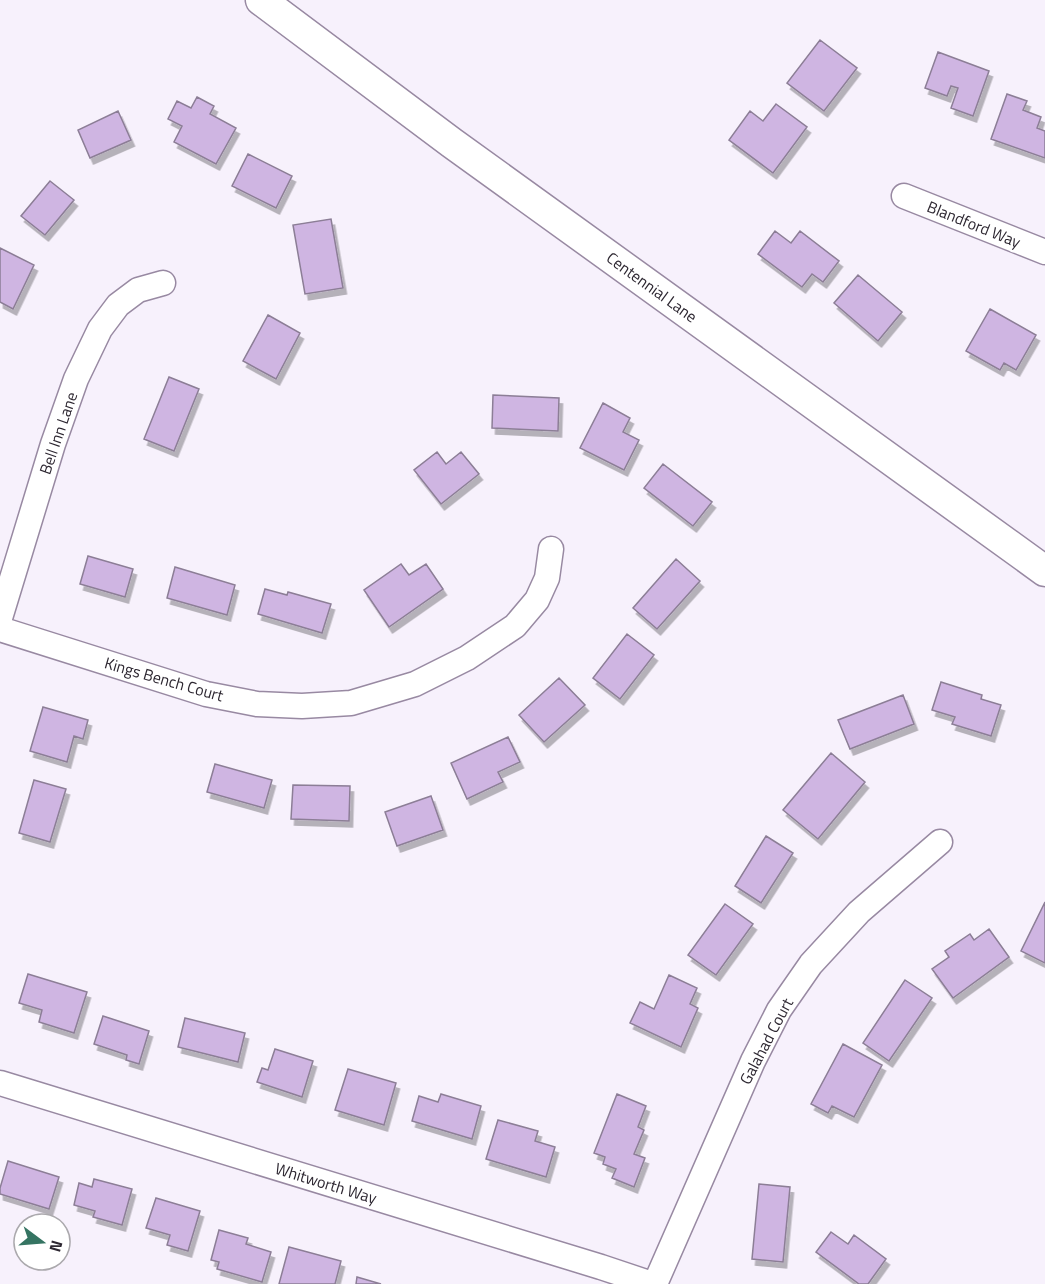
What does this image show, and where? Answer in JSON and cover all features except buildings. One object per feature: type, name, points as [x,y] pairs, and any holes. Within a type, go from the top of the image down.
[{"type":"street","name":"Centennial Lane","points":[[261,0],[462,150],[1045,571]]},
{"type":"street","name":"Blandford Way","points":[[904,196],[1045,252]]},
{"type":"street","name":"Bell Inn Lane","points":[[0,618],[53,444],[76,379],[100,329],[118,305],[138,290],[163,283]]},
{"type":"street","name":"Kings Bench Court","points":[[0,629],[206,694],[257,704],[302,706],[351,703],[415,684],[467,658],[515,626],[537,600],[547,578],[551,549]]},
{"type":"street","name":"Galahad Court","points":[[653,1284],[753,1062],[779,1010],[811,964],[859,912],[940,842]]},
{"type":"street","name":"Whitworth Way","points":[[0,1083],[653,1284]]}]
